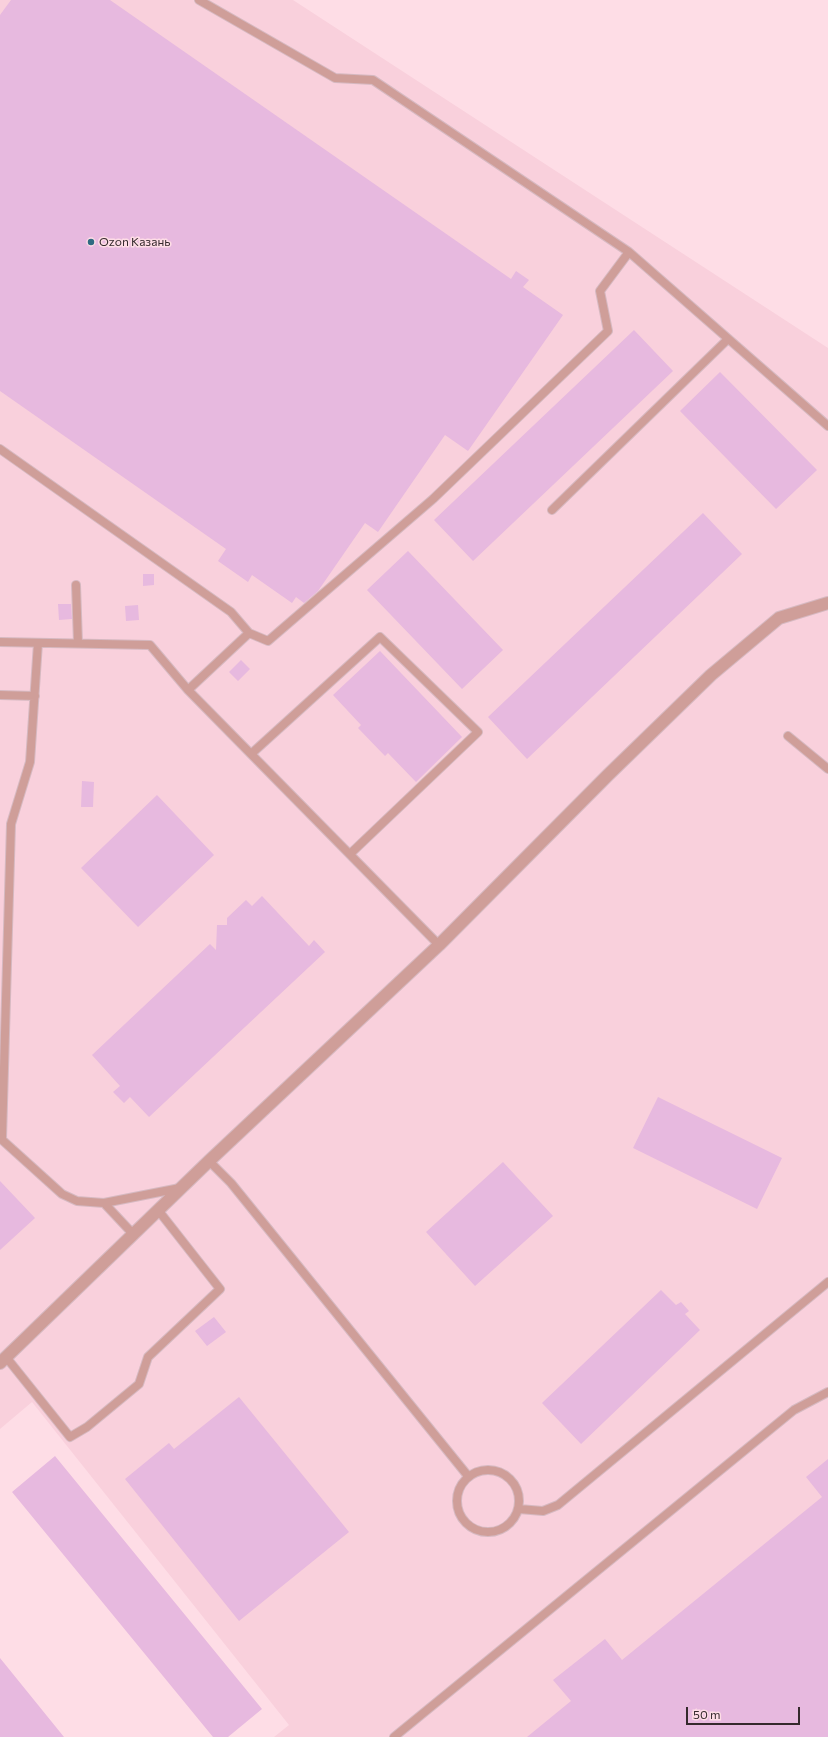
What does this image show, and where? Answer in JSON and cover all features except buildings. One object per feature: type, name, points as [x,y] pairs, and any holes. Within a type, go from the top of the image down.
[{"type":"street","points":[[3,1360],[209,1161],[440,945],[608,775],[711,675],[779,618],[828,602]]},
{"type":"lane","points":[[199,0],[335,78],[373,80],[629,252],[828,426]]},
{"type":"lane","points":[[0,448],[231,612],[249,633],[268,641],[433,499],[608,331],[600,291],[629,252]]},
{"type":"lane","points":[[552,510],[728,339]]},
{"type":"lane","points":[[76,585],[78,644]]},
{"type":"lane","points":[[188,690],[249,633]]},
{"type":"lane","points":[[251,754],[380,637],[478,732],[350,854]]},
{"type":"lane","points":[[0,642],[150,645],[188,690],[440,945]]},
{"type":"lane","points":[[38,643],[30,762],[11,824],[1,1138],[62,1194],[77,1201],[104,1203],[181,1188]]},
{"type":"lane","points":[[0,695],[35,696]]},
{"type":"lane","points":[[788,736],[828,769]]},
{"type":"lane","points":[[209,1161],[231,1183],[468,1476]]},
{"type":"lane","points":[[104,1203],[134,1235]]},
{"type":"lane","points":[[3,1360],[70,1437],[87,1427],[139,1384],[148,1357],[220,1289],[158,1210]]},
{"type":"lane","points":[[520,1509],[543,1511],[558,1506],[828,1282]]},
{"type":"lane","points":[[394,1737],[794,1410],[828,1392]]},
{"type":"lane","points":[[482,1469],[498,1470],[512,1479],[519,1493],[520,1509],[511,1524],[496,1532],[479,1531],[464,1522],[457,1507],[458,1490],[468,1476],[482,1469]]},
{"type":"shaded area","points":[[0,0],[293,0],[828,348],[828,1737],[274,1737],[289,1725],[32,1402],[0,1429]]},
{"type":"place","name":"Ozon Казань","points":[[91,242]]}]
